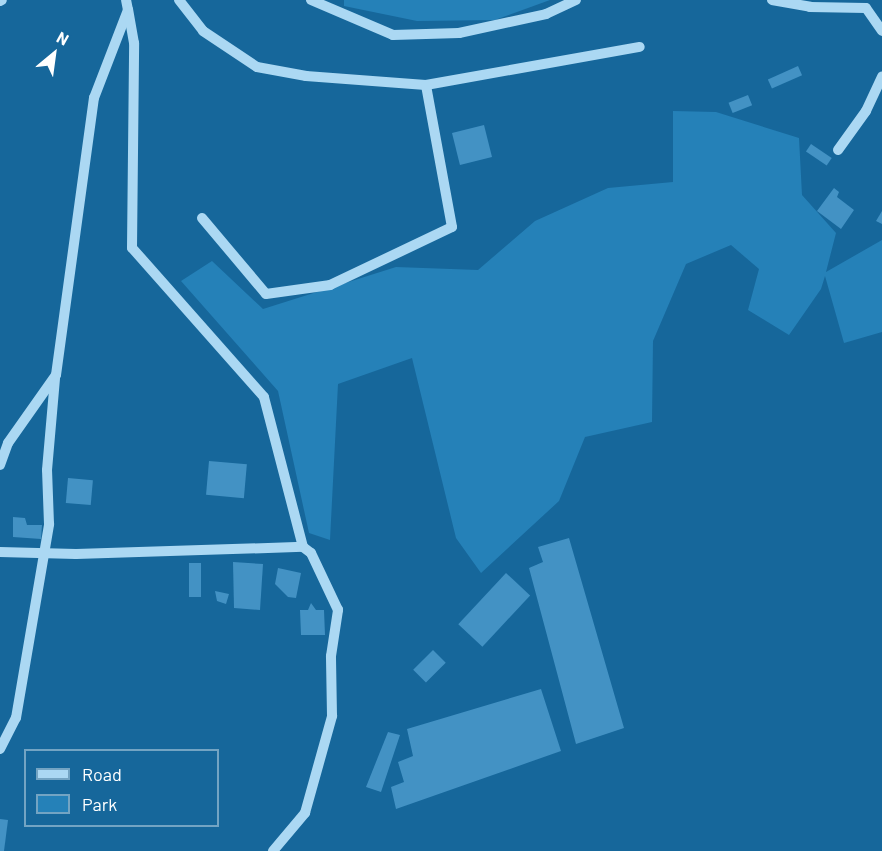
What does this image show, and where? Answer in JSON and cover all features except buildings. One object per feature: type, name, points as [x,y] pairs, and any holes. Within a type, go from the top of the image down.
[{"type":"street","points":[[178,0],[202,31],[257,67],[306,76],[426,85],[639,47]]},
{"type":"street","points":[[311,0],[393,35],[459,33],[546,14],[576,0]]},
{"type":"street","points":[[772,0],[810,7],[866,8],[882,31]]},
{"type":"street","points":[[0,749],[16,718],[44,553],[56,375],[94,98],[127,5]]},
{"type":"street","points":[[127,5],[134,43],[132,248],[264,397],[303,547]]},
{"type":"street","points":[[838,150],[866,111],[882,77]]},
{"type":"street","points":[[202,218],[266,294],[330,285],[452,227],[426,85]]},
{"type":"street","points":[[0,465],[8,443],[56,375]]},
{"type":"street","points":[[0,552],[303,547],[311,553],[338,610],[331,656],[332,716],[305,813],[273,851]]},
{"type":"green space","points":[[344,0],[550,0],[495,20],[417,21],[344,6]]},
{"type":"green space","points":[[673,111],[716,112],[799,138],[802,195],[836,233],[826,272],[882,240],[882,332],[844,343],[825,276],[821,289],[789,335],[748,310],[759,269],[731,245],[686,264],[653,341],[652,422],[585,437],[559,501],[481,573],[456,538],[412,358],[338,384],[330,540],[309,533],[278,391],[181,281],[212,261],[263,309],[396,267],[478,270],[535,221],[608,188],[673,182]]}]
